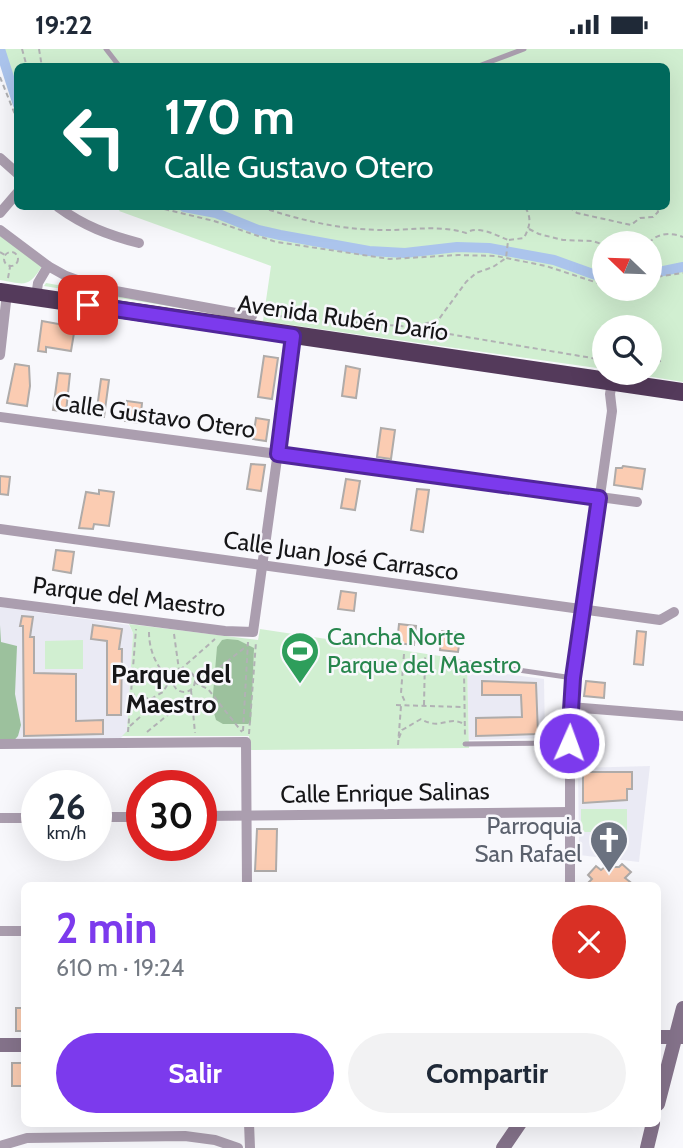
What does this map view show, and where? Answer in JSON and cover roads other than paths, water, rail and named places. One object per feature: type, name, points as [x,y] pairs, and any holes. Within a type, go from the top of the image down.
[{"type":"highway","name":"Avenida Rubén Darío","points":[[5,289],[36,297],[592,379]]},
{"type":"highway","name":"Avenida Rubén Darío","points":[[631,385],[682,393]]},
{"type":"main road","points":[[661,1094],[679,1037],[683,1008]]},
{"type":"main road","points":[[661,1037],[679,1037]]},
{"type":"main road","points":[[0,1045],[21,1045]]},
{"type":"main road","points":[[503,1148],[517,1127]]},
{"type":"main road","points":[[647,1148],[652,1127]]},
{"type":"street","points":[[0,158],[14,170]]},
{"type":"street","points":[[0,213],[14,197]]},
{"type":"street","points":[[62,210],[100,232],[139,243]]},
{"type":"street","points":[[0,230],[48,266],[99,288],[252,316]]},
{"type":"street","points":[[36,297],[38,283],[48,266]]},
{"type":"street","points":[[0,355],[5,289]]},
{"type":"street","points":[[261,566],[293,336]]},
{"type":"street","points":[[570,882],[570,707],[612,411],[612,385]]},
{"type":"street","name":"Calle Gustavo Otero","points":[[0,417],[637,502]]},
{"type":"street","name":"Calle Juan José Carrasco","points":[[0,529],[660,620],[674,612]]},
{"type":"street","name":"Parque del Maestro","points":[[0,602],[225,631],[253,632],[261,566]]},
{"type":"street","points":[[570,707],[683,716]]},
{"type":"street","points":[[0,744],[196,742],[244,737],[247,882]]},
{"type":"street","name":"Calle Enrique Salinas","points":[[217,816],[569,811]]},
{"type":"street","points":[[0,818],[21,818]]},
{"type":"street","points":[[0,931],[21,931]]},
{"type":"street","points":[[249,1127],[250,1148]]},
{"type":"street","points":[[112,1136],[112,1148]]},
{"type":"street","points":[[0,1146],[27,1138],[112,1136],[198,1137],[237,1148]]},
{"type":"lane","points":[[106,49],[117,63]]},
{"type":"lane","points":[[487,63],[524,49]]},
{"type":"lane","points":[[464,662],[573,678]]},
{"type":"lane","points":[[465,744],[569,743]]},
{"type":"waterway","points":[[0,49],[14,93]]},
{"type":"waterway","points":[[200,210],[216,213],[258,230],[369,251],[405,253],[457,247],[489,248],[554,260],[592,274]]},
{"type":"waterway","points":[[662,271],[683,267]]},
{"type":"place","name":"Cancha Norte Parque del Maestro","points":[[300,685]]},
{"type":"place","name":"Parroquia San Rafael","points":[[609,874]]},
{"type":"district","name":"Parque del Maestro","points":[[171,688]]}]
